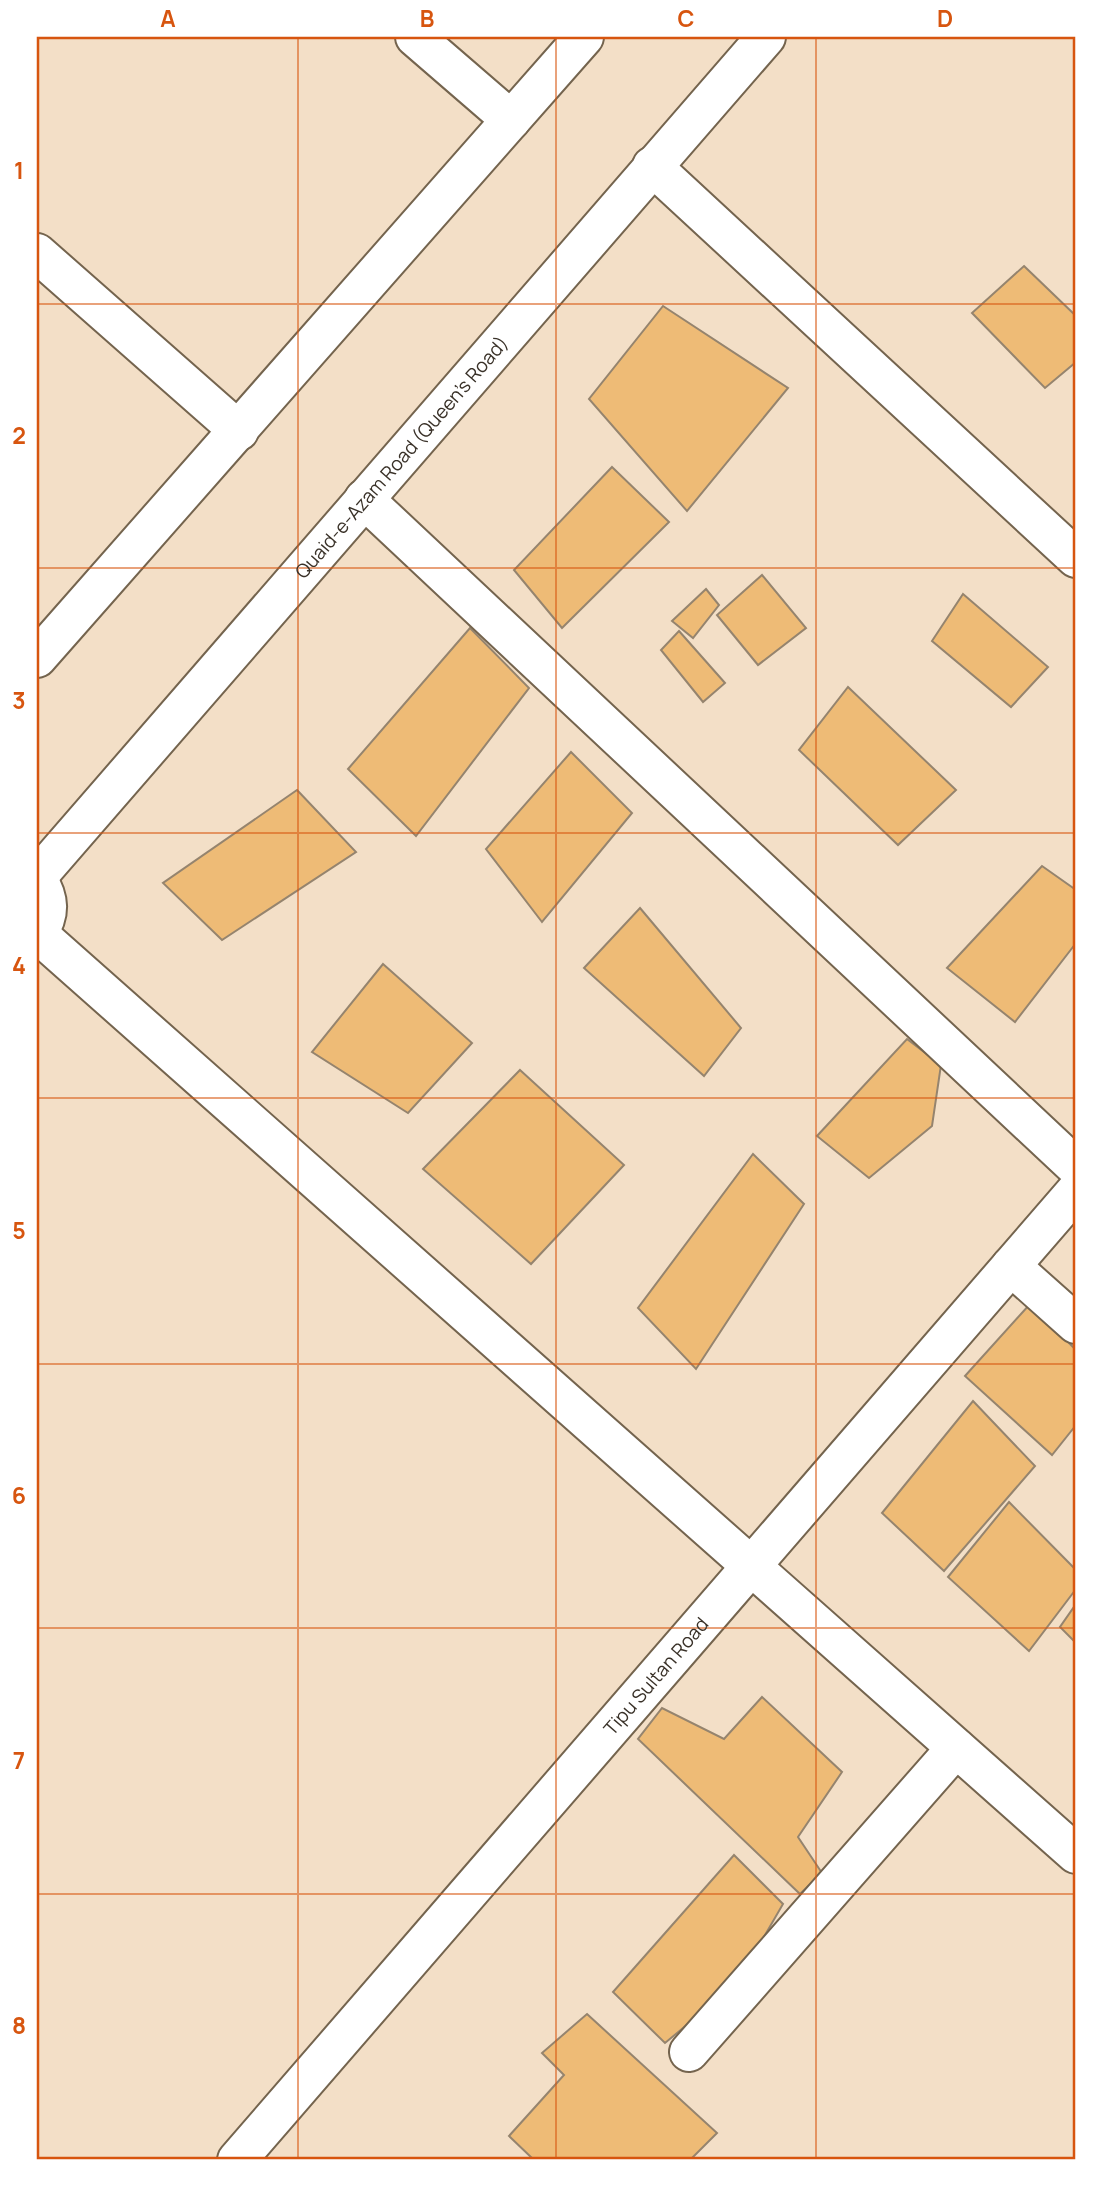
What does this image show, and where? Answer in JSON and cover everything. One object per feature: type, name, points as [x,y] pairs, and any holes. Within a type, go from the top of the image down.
[{"type":"street","points":[[415,37],[511,120]]},
{"type":"street","points":[[37,658],[584,37]]},
{"type":"street","name":"Quaid-e-Azam Road (Queen's Road)","points":[[37,934],[48,916],[47,895],[37,877],[766,37]]},
{"type":"street","points":[[652,166],[1076,558]]},
{"type":"street","points":[[37,253],[239,431]]},
{"type":"street","points":[[364,499],[1076,1167]]},
{"type":"street","points":[[37,934],[1076,1854]]},
{"type":"street","name":"Tipu Sultan Road","points":[[237,2160],[1076,1191]]},
{"type":"street","points":[[1011,1266],[1076,1324]]},
{"type":"street","points":[[689,2052],[956,1748]]},
{"type":"building","points":[[1024,266],[1076,316],[1076,362],[1045,388],[972,313]]},
{"type":"building","points":[[663,306],[788,388],[687,511],[589,399]]},
{"type":"building","points":[[612,467],[669,522],[562,628],[514,570]]},
{"type":"building","points":[[762,575],[806,628],[758,665],[717,615]]},
{"type":"building","points":[[706,589],[719,605],[693,638],[672,621]]},
{"type":"building","points":[[963,594],[1048,667],[1011,707],[932,641]]},
{"type":"building","points":[[470,628],[529,688],[416,836],[348,769]]},
{"type":"building","points":[[679,631],[725,683],[703,702],[661,650]]},
{"type":"building","points":[[848,687],[956,790],[898,845],[799,750]]},
{"type":"building","points":[[571,752],[632,813],[542,922],[486,849]]},
{"type":"building","points":[[297,790],[356,852],[222,940],[163,883]]},
{"type":"building","points":[[1042,866],[1076,890],[1076,943],[1015,1022],[947,968]]},
{"type":"building","points":[[640,908],[741,1028],[704,1076],[584,968]]},
{"type":"building","points":[[383,964],[472,1043],[408,1113],[312,1052]]},
{"type":"building","points":[[907,1039],[941,1065],[932,1126],[869,1178],[817,1136]]},
{"type":"building","points":[[520,1070],[624,1165],[531,1264],[423,1169]]},
{"type":"building","points":[[753,1154],[804,1204],[696,1369],[638,1308]]},
{"type":"building","points":[[1030,1304],[1076,1350],[1076,1425],[1052,1455],[965,1376]]},
{"type":"building","points":[[973,1401],[1035,1466],[944,1571],[882,1513]]},
{"type":"building","points":[[1009,1502],[1076,1570],[1076,1589],[1029,1651],[948,1577]]},
{"type":"building","points":[[1076,1604],[1076,1643],[1060,1627]]},
{"type":"building","points":[[762,1697],[842,1772],[798,1837],[822,1873],[800,1894],[638,1739],[662,1708],[724,1739]]},
{"type":"building","points":[[734,1855],[783,1904],[754,1954],[717,2000],[665,2043],[613,1992]]},
{"type":"building","points":[[587,2014],[717,2133],[690,2160],[534,2160],[509,2136],[564,2075],[542,2053]]}]
